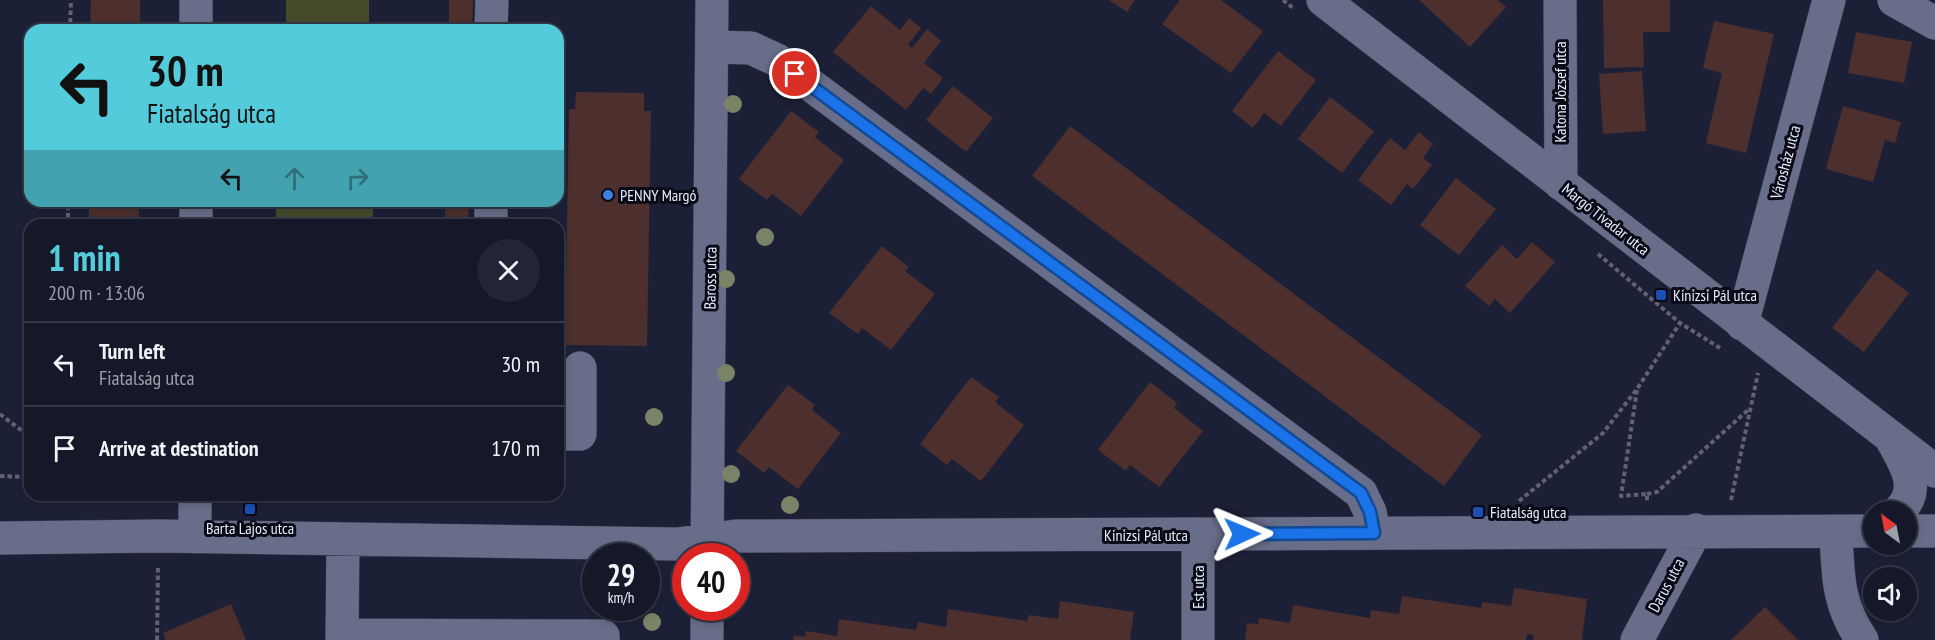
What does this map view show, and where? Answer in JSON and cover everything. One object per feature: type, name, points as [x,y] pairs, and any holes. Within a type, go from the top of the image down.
[{"type":"street","points":[[196,0],[196,24]]},
{"type":"street","points":[[491,24],[492,0]]},
{"type":"street","name":"Baross utca","points":[[707,543],[712,0]]},
{"type":"street","name":"Margó Tivadar utca","points":[[1323,0],[1935,471]]},
{"type":"street","name":"Katona József utca","points":[[1560,0],[1561,184]]},
{"type":"street","name":"Városház utca","points":[[1742,324],[1828,0]]},
{"type":"street","points":[[1894,0],[1935,23]]},
{"type":"street","points":[[712,47],[752,48],[786,67],[1361,493],[1370,512],[1374,533]]},
{"type":"street","points":[[564,434],[580,434],[580,368]]},
{"type":"street","name":"Margó Tivadar utca","points":[[1890,438],[1908,469],[1912,490],[1907,501]]},
{"type":"street","points":[[195,501],[195,537]]},
{"type":"street","name":"Darus utca","points":[[1636,640],[1710,530]]},
{"type":"street","points":[[1861,530],[1841,599],[1848,619],[1862,640]]},
{"type":"street","name":"Kinizsi Pál utca","points":[[719,543],[736,536],[1861,530]]},
{"type":"street","points":[[1917,531],[1935,531]]},
{"type":"street","name":"Est utca","points":[[1198,535],[1198,640]]},
{"type":"street","points":[[0,538],[158,536],[677,543]]},
{"type":"street","points":[[343,539],[342,638],[603,636],[603,640]]},
{"type":"street","points":[[706,640],[707,621]]},
{"type":"path","points":[[70,24],[71,0]]},
{"type":"path","points":[[1483,531],[1603,433],[1637,389],[1680,323],[1604,259]]},
{"type":"path","points":[[1710,530],[1750,408],[1758,373]]},
{"type":"path","points":[[1637,389],[1621,496],[1657,492],[1750,408]]},
{"type":"path","points":[[0,414],[24,432]]},
{"type":"path","points":[[0,476],[24,477]]},
{"type":"path","points":[[1647,494],[1647,531]]},
{"type":"path","points":[[158,536],[158,640]]},
{"type":"green space","points":[[286,0],[369,0],[369,24],[286,24]]},
{"type":"green space","points":[[276,207],[373,207],[373,219],[276,219]]},
{"type":"building","points":[[91,0],[140,0],[140,24],[90,24]]},
{"type":"building","points":[[449,0],[473,0],[472,24],[449,24]]},
{"type":"building","points":[[1109,0],[1135,0],[1127,12]]},
{"type":"building","points":[[1180,0],[1221,0],[1263,31],[1231,73],[1162,24]]},
{"type":"building","points":[[1419,0],[1498,0],[1506,7],[1470,47]]},
{"type":"building","points":[[1603,0],[1670,0],[1670,32],[1643,32],[1644,67],[1604,68]]},
{"type":"building","points":[[871,6],[900,30],[909,18],[921,28],[908,45],[912,48],[927,29],[941,41],[924,63],[943,78],[931,94],[923,88],[906,110],[833,52]]},
{"type":"building","points":[[1714,21],[1774,34],[1746,153],[1706,143],[1722,73],[1703,68]]},
{"type":"building","points":[[1856,32],[1912,42],[1904,83],[1848,73]]},
{"type":"building","points":[[1278,51],[1316,80],[1281,126],[1264,113],[1253,128],[1232,111]]},
{"type":"building","points":[[1642,71],[1646,131],[1603,134],[1599,74]]},
{"type":"building","points":[[953,86],[993,118],[966,152],[926,120]]},
{"type":"building","name":"PENNY Margó","points":[[576,92],[644,93],[644,111],[651,111],[647,346],[565,345],[564,279],[566,279],[569,109],[575,109]]},
{"type":"building","points":[[1330,97],[1374,131],[1342,173],[1298,139]]},
{"type":"building","points":[[1843,106],[1901,122],[1895,143],[1885,140],[1873,182],[1826,169]]},
{"type":"building","points":[[791,111],[819,132],[815,137],[844,160],[801,216],[772,194],[767,200],[739,179]]},
{"type":"building","points":[[1070,126],[1482,435],[1444,486],[1032,176]]},
{"type":"building","points":[[1419,132],[1433,144],[1423,158],[1432,165],[1413,189],[1407,184],[1391,205],[1358,180],[1390,138],[1405,150]]},
{"type":"building","points":[[1456,178],[1496,209],[1459,255],[1420,225]]},
{"type":"building","points":[[89,207],[139,207],[139,219],[89,219]]},
{"type":"building","points":[[445,207],[469,207],[468,219],[445,219]]},
{"type":"building","points":[[1532,242],[1555,262],[1510,313],[1495,299],[1489,306],[1465,286],[1502,245],[1517,259]]},
{"type":"building","points":[[882,246],[909,267],[905,271],[935,294],[891,350],[862,328],[858,334],[829,313]]},
{"type":"building","points":[[1877,269],[1909,293],[1864,352],[1832,328]]},
{"type":"building","points":[[971,377],[999,397],[995,402],[1024,425],[981,481],[952,459],[947,465],[920,444]]},
{"type":"building","points":[[1150,382],[1177,403],[1174,408],[1203,431],[1159,487],[1130,465],[1126,471],[1098,450]]},
{"type":"building","points":[[788,385],[815,405],[812,410],[841,433],[798,489],[769,467],[764,473],[736,451]]},
{"type":"building","points":[[1514,588],[1587,599],[1582,640],[1533,640],[1534,635],[1527,634],[1526,640],[1245,640],[1247,623],[1258,624],[1259,618],[1290,623],[1293,605],[1370,618],[1371,610],[1399,614],[1402,596],[1481,608],[1482,602],[1511,606]]},
{"type":"building","points":[[1060,601],[1134,612],[1130,640],[793,640],[794,635],[805,637],[806,631],[837,636],[839,619],[916,630],[918,622],[946,627],[948,609],[1027,621],[1029,615],[1058,619]]},
{"type":"building","points":[[231,604],[246,640],[166,640],[163,633]]},
{"type":"building","points":[[1765,607],[1798,640],[1731,640]]},
{"type":"place","name":"PENNY Margó","points":[[608,195]]},
{"type":"place","name":"Kinizsi Pál utca","points":[[1661,295]]},
{"type":"place","name":"Barta Lajos utca","points":[[250,509]]},
{"type":"place","name":"Fiatalság utca","points":[[1478,512]]},
{"type":"route","points":[[795,74],[1361,493],[1370,512],[1374,533],[1242,534]]}]
